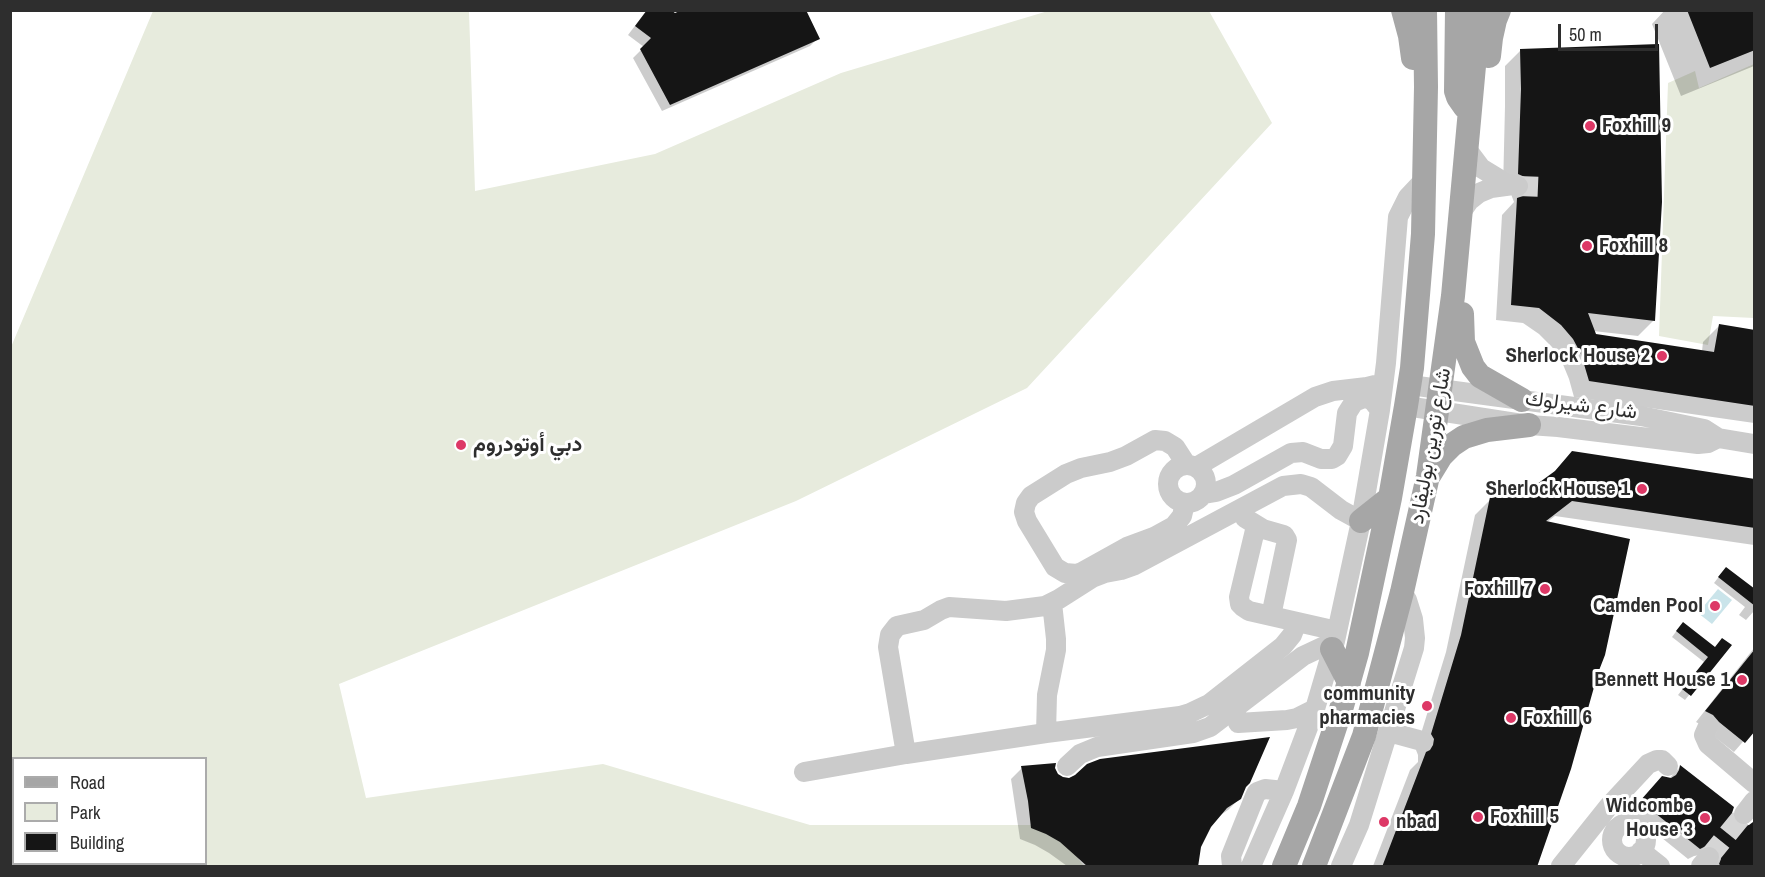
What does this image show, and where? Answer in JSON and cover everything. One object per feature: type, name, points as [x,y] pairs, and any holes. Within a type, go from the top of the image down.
[{"type":"main road","points":[[1402,10],[1410,36],[1416,73],[1419,81],[1426,87]]},
{"type":"main road","name":"شارع تورين بوليفارد","points":[[1284,867],[1309,806],[1357,654],[1390,498],[1408,396],[1419,299],[1426,87],[1425,10]]},
{"type":"main road","points":[[1456,10],[1456,91],[1469,111],[1484,84],[1491,38],[1499,10]]},
{"type":"main road","name":"شارع تورين بوليفارد","points":[[1314,867],[1364,736],[1402,592],[1428,476],[1440,400],[1462,211],[1477,10]]},
{"type":"main road","points":[[1453,296],[1462,313],[1463,342],[1473,367],[1480,376],[1521,400]]},
{"type":"main road","points":[[1428,476],[1441,456],[1464,437],[1486,430],[1529,425]]},
{"type":"main road","points":[[1361,521],[1390,498]]},
{"type":"main road","points":[[1335,640],[1349,682]]},
{"type":"main road","points":[[1357,654],[1364,668],[1364,676],[1346,735],[1351,741],[1364,736]]},
{"type":"street","points":[[1462,211],[1479,193],[1504,185],[1518,186],[1492,176],[1481,168],[1466,148]]},
{"type":"street","points":[[1251,867],[1284,791],[1315,709],[1335,640],[1361,521],[1380,410],[1398,217],[1403,204],[1424,180]]},
{"type":"street","points":[[1380,410],[1369,399],[1353,395],[1333,391],[1315,397],[1191,466],[1181,465],[1172,471],[1168,486],[1172,496],[1185,503],[1196,501],[1204,494],[1234,485],[1291,453],[1303,452],[1326,460],[1337,456],[1342,446],[1347,413],[1353,395],[1373,386],[1384,377]]},
{"type":"street","points":[[1408,396],[1440,400]]},
{"type":"street","name":"شارع شيرلوك","points":[[1440,400],[1521,400],[1657,419],[1704,429],[1718,438],[1755,444]]},
{"type":"street","name":"شارع شيرلوك","points":[[1440,400],[1529,425],[1567,428],[1644,442],[1698,444],[1708,443],[1718,438]]},
{"type":"street","points":[[1644,442],[1657,419]]},
{"type":"street","points":[[1185,503],[1182,516],[1174,526],[1154,537],[1127,547],[1077,574],[1065,573],[1055,567],[1027,521],[1024,512],[1031,496],[1066,474],[1126,456],[1155,440],[1166,441],[1175,447],[1191,466],[1203,474],[1206,483],[1204,494]]},
{"type":"street","points":[[906,753],[888,647],[893,630],[901,624],[924,620],[949,607],[1006,611],[1037,608],[1052,603],[1092,578],[1135,565],[1283,486],[1301,484],[1311,486],[1341,510],[1361,521]]},
{"type":"street","points":[[1238,510],[1256,526],[1284,535],[1287,540],[1271,616]]},
{"type":"street","points":[[1256,526],[1239,600],[1245,609],[1297,622],[1335,640]]},
{"type":"street","points":[[1341,867],[1359,825],[1414,648],[1411,609],[1402,592]]},
{"type":"street","points":[[1046,733],[1047,695],[1056,639],[1052,603]]},
{"type":"street","points":[[804,772],[906,753],[1180,716],[1209,704],[1283,646],[1292,635],[1297,622]]},
{"type":"street","points":[[1067,766],[1080,754],[1097,747],[1202,730],[1218,721],[1313,650],[1335,640]]},
{"type":"street","points":[[1284,670],[1299,667],[1311,670],[1322,685]]},
{"type":"street","points":[[1238,723],[1287,720],[1315,709]]},
{"type":"street","points":[[1287,720],[1299,730],[1303,741]]},
{"type":"street","points":[[1708,726],[1704,735],[1708,744],[1755,783]]},
{"type":"street","points":[[1389,732],[1422,741]]},
{"type":"street","points":[[1561,867],[1595,813],[1652,761],[1662,760],[1668,766]]},
{"type":"street","points":[[1232,867],[1231,856],[1254,796],[1264,789],[1284,791]]},
{"type":"street","points":[[1595,813],[1615,831],[1628,823],[1639,827],[1645,835],[1641,851],[1660,867]]},
{"type":"green space","name":"دبي أوتودروم","points":[[153,11],[469,11],[475,191],[655,154],[841,73],[1048,11],[1209,11],[1272,123],[1027,388],[796,501],[339,684],[366,798],[603,764],[810,825],[1052,825],[1084,866],[11,866],[11,347]]},
{"type":"green space","points":[[1754,64],[1754,318],[1713,316],[1708,345],[1659,336],[1668,83],[1695,71],[1699,88]]},
{"type":"water","name":"Camden Pool","points":[[1718,589],[1732,600],[1712,624],[1698,613]]},
{"type":"building","points":[[647,10],[671,10],[675,13],[682,10],[806,10],[820,39],[670,105],[640,49],[651,38],[635,26]]},
{"type":"building","points":[[1687,10],[1755,10],[1755,50],[1710,68]]},
{"type":"building","points":[[1659,44],[1662,202],[1655,321],[1588,313],[1596,334],[1714,352],[1719,324],[1755,330],[1755,406],[1589,381],[1581,354],[1573,339],[1561,325],[1539,308],[1511,305],[1517,198],[1526,195],[1530,189],[1527,178],[1518,174],[1520,49]]},
{"type":"building","points":[[1572,451],[1755,479],[1755,528],[1572,501],[1546,521],[1630,539],[1605,655],[1571,769],[1537,867],[1382,867],[1426,752],[1433,745],[1434,739],[1431,734],[1461,635],[1490,497],[1508,496],[1533,487],[1555,471]]},
{"type":"building","points":[[1726,567],[1755,589],[1755,606],[1718,577]]},
{"type":"building","points":[[1683,622],[1715,647],[1722,638],[1732,645],[1691,696],[1682,689],[1708,657],[1676,631]]},
{"type":"building","name":"Bennett House 1","points":[[1755,649],[1755,731],[1745,743],[1713,715],[1705,711]]},
{"type":"building","points":[[1270,737],[1241,799],[1227,808],[1211,827],[1201,847],[1198,867],[1088,867],[1060,842],[1031,828],[1021,766],[1056,763],[1055,768],[1058,774],[1069,778],[1087,764],[1100,759]]},
{"type":"building","name":"Widcombe House 3","points":[[1680,765],[1734,807],[1732,813],[1736,823],[1743,826],[1755,822],[1755,867],[1722,867],[1719,864],[1720,854],[1716,848],[1711,845],[1700,849],[1640,801],[1662,776],[1671,778],[1676,775]]},
{"type":"tunnel","points":[[1518,186],[1542,187]]},
{"type":"tunnel","points":[[1709,857],[1744,814]]},
{"type":"place","name":"Foxhill 9","points":[[1590,126]]},
{"type":"place","name":"Foxhill 8","points":[[1587,246]]},
{"type":"place","name":"Sherlock House 2","points":[[1662,356]]},
{"type":"place","name":"دبي أوتودروم","points":[[461,445]]},
{"type":"place","name":"Sherlock House 1","points":[[1642,489]]},
{"type":"place","name":"Foxhill 7","points":[[1545,589]]},
{"type":"place","name":"Camden Pool","points":[[1715,606]]},
{"type":"place","name":"Bennett House 1","points":[[1742,680]]},
{"type":"place","name":"community pharmacies","points":[[1427,706]]},
{"type":"place","name":"Foxhill 6","points":[[1511,718]]},
{"type":"place","name":"Foxhill 5","points":[[1478,817]]},
{"type":"place","name":"Widcombe House 3","points":[[1705,818]]},
{"type":"place","name":"nbad","points":[[1384,822]]}]
